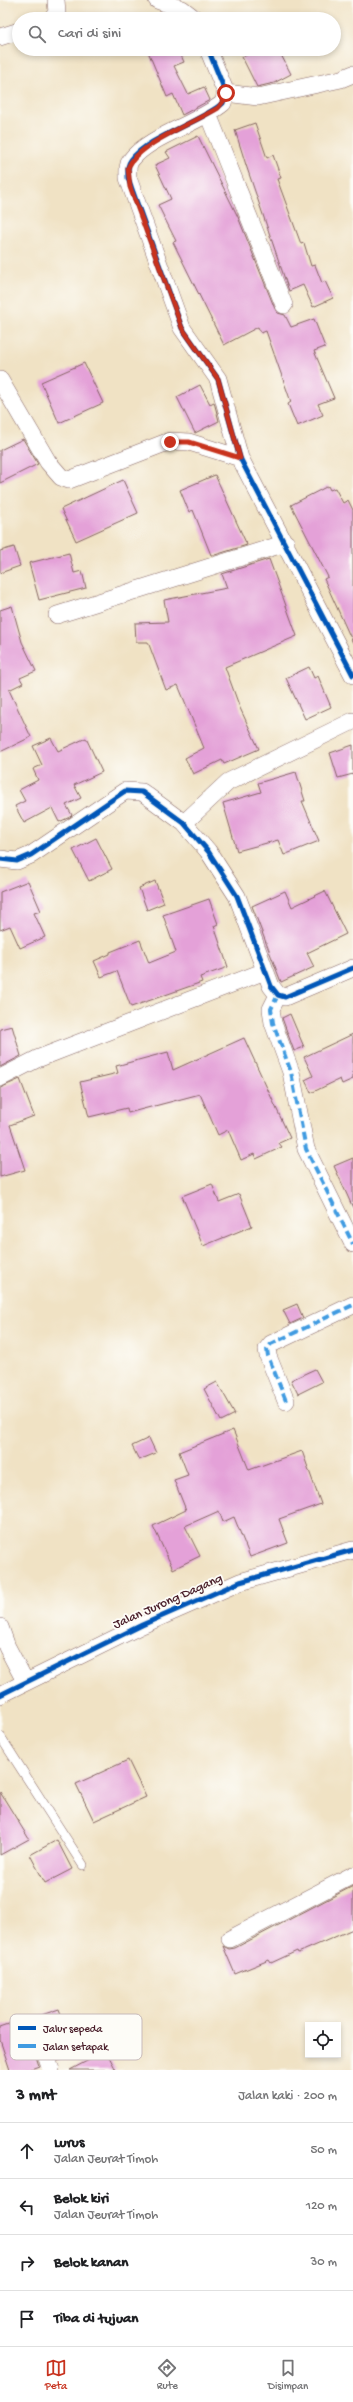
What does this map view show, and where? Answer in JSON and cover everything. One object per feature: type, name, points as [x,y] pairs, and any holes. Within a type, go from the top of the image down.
[{"type":"street","points":[[56,0],[57,12]]},
{"type":"street","points":[[157,0],[182,9],[186,12]]},
{"type":"street","points":[[0,37],[12,33]]},
{"type":"street","points":[[211,56],[226,93],[223,103],[208,114],[151,144],[135,156],[128,168],[128,178],[182,328],[218,379],[240,458],[286,543],[353,675]]},
{"type":"street","points":[[226,93],[258,97],[341,79],[353,74]]},
{"type":"street","points":[[208,114],[284,305]]},
{"type":"street","points":[[0,380],[48,462],[61,477],[69,480],[170,442],[189,442],[240,458]]},
{"type":"street","points":[[57,615],[286,543]]},
{"type":"street","points":[[184,823],[228,782],[353,721]]},
{"type":"street","points":[[0,859],[17,861],[31,855],[125,791],[142,792],[184,823],[208,852],[237,896],[271,986],[278,995],[286,997],[353,968]]},
{"type":"street","points":[[0,1078],[37,1059],[265,970]]},
{"type":"street","points":[[278,995],[271,1009],[273,1023],[291,1072],[306,1149],[353,1244]]},
{"type":"street","points":[[286,1401],[268,1356],[267,1349],[271,1344],[353,1305]]},
{"type":"street","name":"Jalan Jurong Dagang","points":[[0,1695],[25,1681],[142,1625],[240,1582],[353,1550]]},
{"type":"street","points":[[0,1627],[7,1647],[25,1681]]},
{"type":"street","points":[[230,1939],[353,1875]]},
{"type":"street","points":[[48,2060],[51,2070]]},
{"type":"lane","points":[[0,1736],[83,1865]]},
{"type":"building","points":[[150,56],[181,56],[184,62],[174,66],[188,94],[204,87],[210,100],[182,115],[173,94],[167,97]]},
{"type":"building","points":[[282,56],[291,74],[274,83],[257,87],[242,57]]},
{"type":"building","points":[[255,123],[267,158],[273,155],[281,178],[277,179],[301,244],[304,243],[311,266],[315,265],[322,283],[325,281],[333,298],[313,307],[303,285],[289,291],[246,165],[235,130]]},
{"type":"building","points":[[198,136],[238,217],[275,309],[278,313],[285,315],[291,327],[314,319],[325,347],[314,351],[334,398],[318,404],[323,415],[297,426],[288,404],[291,402],[266,331],[261,333],[258,327],[224,345],[173,242],[176,241],[158,205],[171,199],[155,165],[170,158],[166,152]]},
{"type":"building","points":[[84,363],[103,403],[59,423],[41,382]]},
{"type":"building","points":[[200,385],[210,404],[214,402],[219,421],[195,433],[177,397]]},
{"type":"building","points":[[23,439],[38,464],[0,483],[0,450]]},
{"type":"building","points":[[215,475],[247,545],[211,555],[193,510],[189,512],[180,490]]},
{"type":"building","points":[[123,480],[138,513],[76,541],[61,509]]},
{"type":"building","points":[[328,486],[330,490],[335,488],[343,503],[348,500],[353,510],[353,643],[324,579],[328,577],[291,505]]},
{"type":"building","points":[[14,547],[20,566],[0,573],[0,551]]},
{"type":"building","points":[[69,553],[74,573],[82,571],[86,588],[39,600],[29,563]]},
{"type":"building","points":[[269,559],[297,636],[225,667],[240,708],[259,749],[224,764],[222,760],[193,774],[185,758],[204,748],[178,685],[166,690],[148,642],[136,642],[135,623],[168,622],[164,600],[227,588],[222,574]]},
{"type":"building","points":[[12,606],[22,642],[36,671],[20,678],[23,683],[9,690],[31,737],[0,752],[0,610]]},
{"type":"building","points":[[309,667],[314,678],[318,676],[331,707],[305,719],[286,678]]},
{"type":"building","points":[[51,738],[58,751],[86,738],[102,772],[74,785],[81,798],[66,805],[72,815],[70,817],[59,822],[52,808],[24,823],[15,806],[25,801],[19,790],[38,780],[33,769],[42,765],[33,746]]},
{"type":"building","points":[[353,745],[353,774],[338,778],[330,753]]},
{"type":"building","points":[[296,772],[305,801],[302,801],[319,841],[284,855],[278,840],[237,851],[223,803],[261,792],[258,783]]},
{"type":"building","points":[[96,838],[112,869],[89,881],[73,850]]},
{"type":"building","points":[[28,881],[41,911],[34,913],[45,937],[20,948],[10,926],[0,930],[0,892]]},
{"type":"building","points":[[155,881],[164,903],[147,910],[139,888]]},
{"type":"building","points":[[285,891],[292,907],[325,891],[346,934],[307,953],[314,967],[281,982],[252,906]]},
{"type":"building","points":[[209,899],[218,924],[214,926],[228,967],[200,977],[202,982],[131,1007],[117,971],[101,977],[94,961],[110,954],[110,952],[140,940],[149,963],[176,952],[163,915]]},
{"type":"building","points":[[290,1014],[304,1047],[294,1051],[282,1018]]},
{"type":"building","points":[[12,1026],[21,1056],[0,1067],[0,1029]]},
{"type":"building","points":[[353,1034],[353,1079],[342,1084],[340,1079],[311,1093],[305,1080],[313,1076],[304,1057]]},
{"type":"building","points":[[244,1038],[290,1138],[279,1143],[282,1147],[256,1159],[254,1154],[241,1160],[228,1130],[218,1135],[200,1094],[128,1113],[127,1108],[89,1117],[80,1082],[118,1073],[116,1066],[168,1052],[173,1070]]},
{"type":"building","points":[[20,1079],[34,1116],[10,1125],[25,1170],[0,1177],[0,1088]]},
{"type":"building","points":[[353,1158],[353,1208],[334,1166]]},
{"type":"building","points":[[212,1184],[219,1202],[239,1194],[252,1226],[203,1246],[182,1196]]},
{"type":"building","points":[[297,1304],[303,1318],[290,1324],[283,1310]]},
{"type":"building","points":[[315,1369],[322,1382],[298,1394],[291,1380]]},
{"type":"building","points":[[217,1382],[235,1414],[221,1421],[204,1389]]},
{"type":"building","points":[[233,1430],[249,1470],[302,1451],[321,1504],[279,1519],[288,1543],[250,1557],[234,1517],[223,1522],[219,1511],[185,1526],[200,1556],[173,1569],[153,1526],[186,1510],[174,1480],[188,1475],[179,1452]]},
{"type":"building","points":[[149,1438],[156,1453],[139,1460],[132,1446]]},
{"type":"building","points":[[128,1760],[146,1797],[94,1821],[76,1784]]},
{"type":"building","points":[[0,1792],[29,1839],[0,1855]]},
{"type":"building","points":[[57,1840],[72,1869],[45,1883],[30,1855]]},
{"type":"building","points":[[353,1886],[353,1929],[298,1953],[297,1951],[271,1963],[269,1960],[235,1974],[223,1946],[229,1949],[235,1948]]},
{"type":"building","points":[[59,2009],[61,2014],[45,2014]]},
{"type":"building","points":[[10,2024],[10,2060],[37,2060],[39,2066],[28,2070],[10,2070],[0,2040],[0,2027]]},
{"type":"building","points":[[89,2060],[111,2060],[116,2070],[70,2070]]},
{"type":"marked path","points":[[278,995],[271,1009],[273,1023],[291,1072],[306,1149],[353,1244]]},
{"type":"marked path","points":[[286,1401],[268,1356],[267,1349],[271,1344],[353,1305]]},
{"type":"cycle path","points":[[211,56],[226,93],[223,103],[201,117],[149,144],[131,160],[128,168],[128,178],[182,328],[218,379],[240,458],[353,675]]},
{"type":"cycle path","points":[[0,859],[17,861],[31,855],[125,791],[142,792],[184,823],[208,851],[237,896],[271,986],[278,995],[285,997],[353,968]]},
{"type":"cycle path","points":[[0,1695],[142,1625],[240,1582],[353,1550]]},
{"type":"route","points":[[170,442],[189,442],[240,458],[218,379],[182,328],[130,187],[128,168],[130,161],[151,144],[218,108],[223,103],[226,93]]}]
